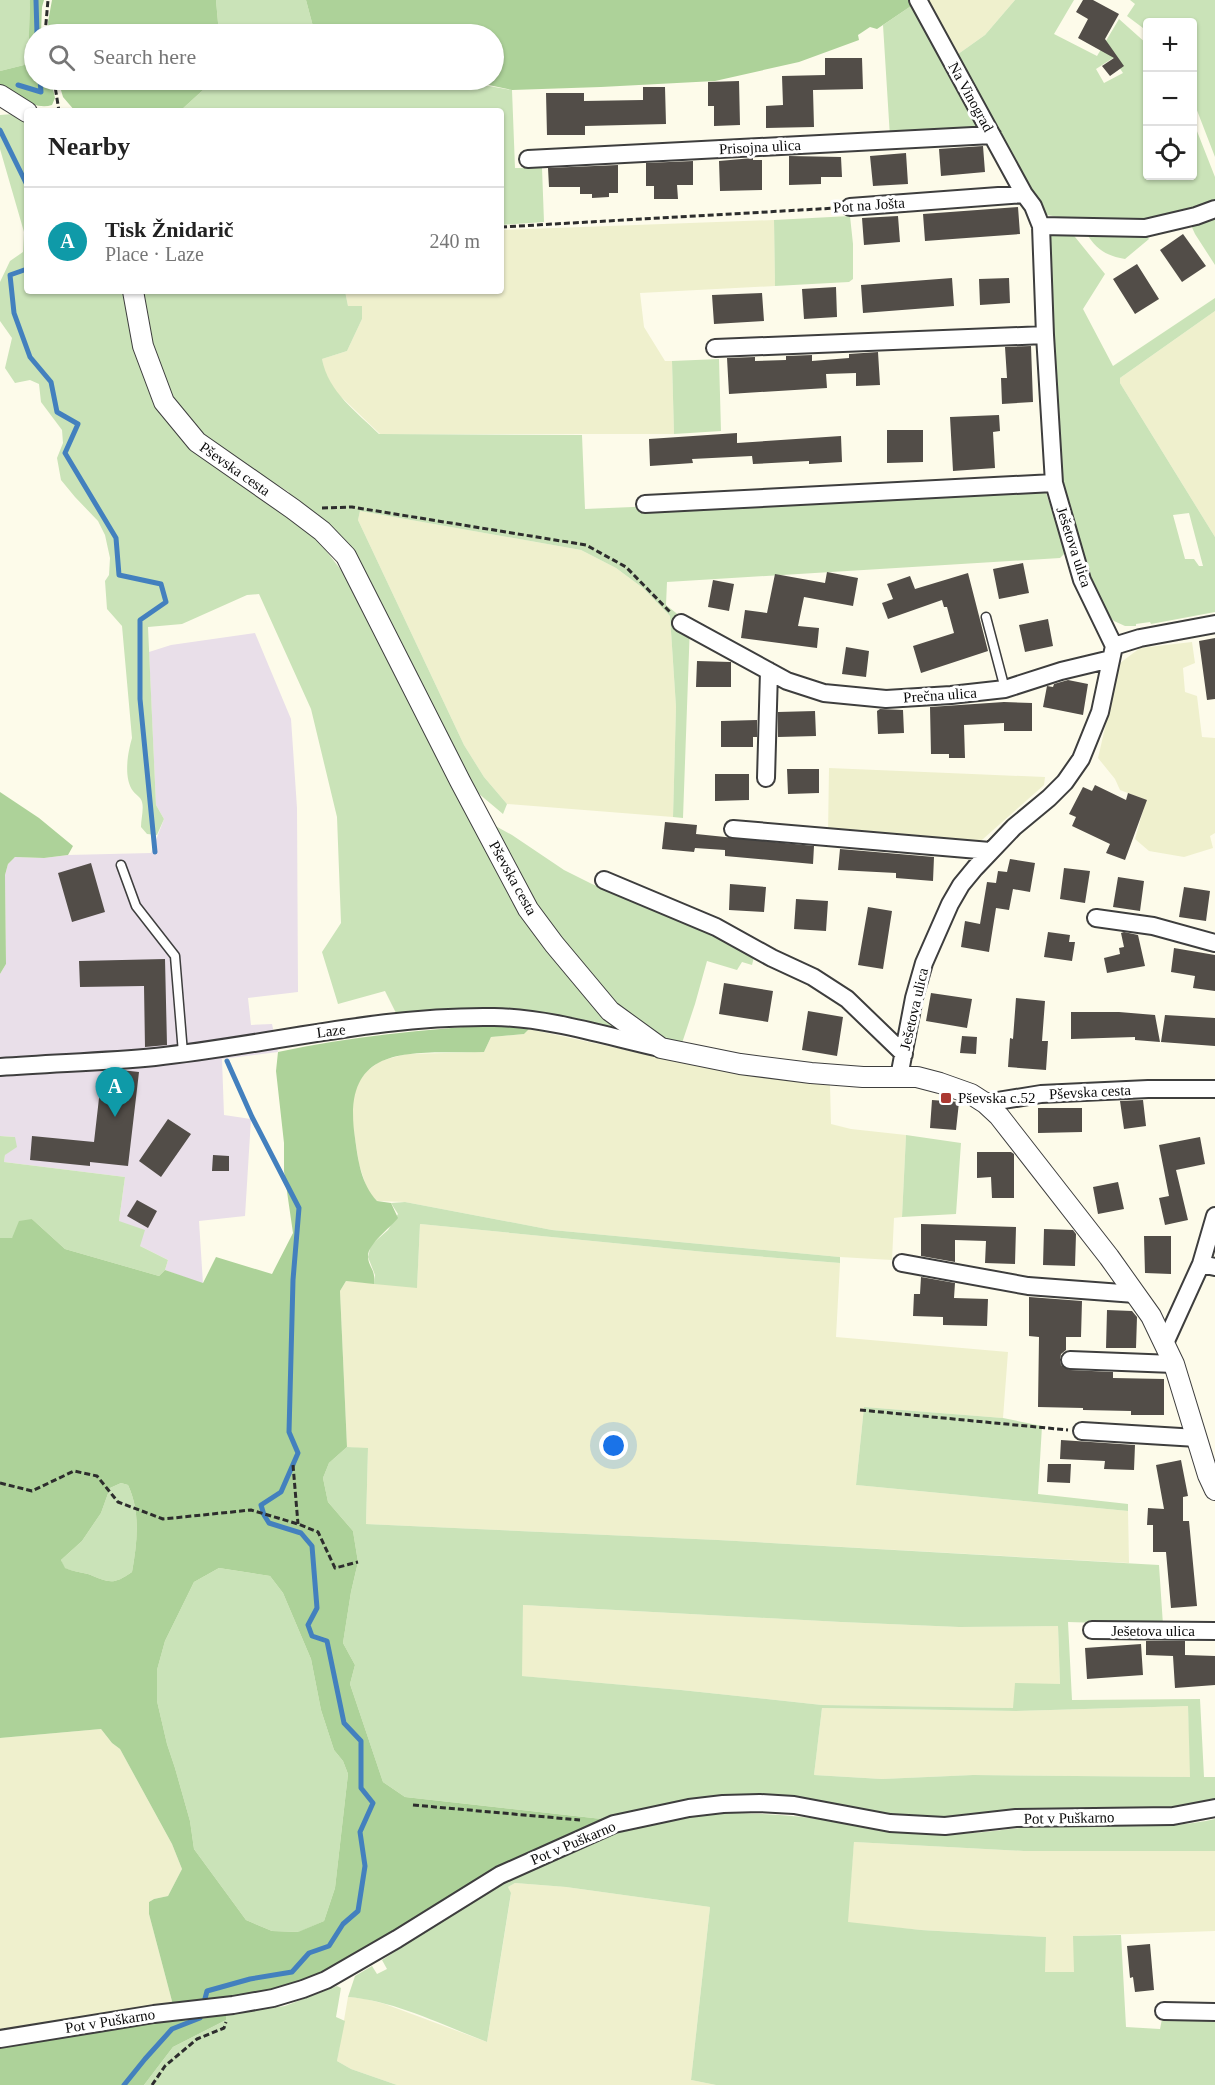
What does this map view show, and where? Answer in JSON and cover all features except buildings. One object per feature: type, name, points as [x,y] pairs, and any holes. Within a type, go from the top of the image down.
[{"type":"street","name":"Na Vinograd","points":[[918,0],[1024,194]]},
{"type":"street","points":[[0,94],[24,110]]},
{"type":"street","name":"Prisojna ulica","points":[[528,159],[992,135]]},
{"type":"street","points":[[1024,194],[1033,206],[1041,226],[1145,228],[1215,209]]},
{"type":"street","name":"Pot na Jošta","points":[[850,207],[1024,194]]},
{"type":"street","name":"Ješetova ulica","points":[[899,1077],[924,963],[950,904],[961,885],[990,851],[1065,782],[1082,759],[1100,712],[1113,652],[1082,580],[1054,483],[1041,226]]},
{"type":"street","name":"Pševska cesta","points":[[133,294],[142,346],[164,402],[196,442],[322,531],[346,556],[528,909],[610,1011],[661,1048],[740,1064],[811,1073],[917,1077],[971,1094],[985,1103],[1041,1094],[1148,1089],[1215,1089]]},
{"type":"street","points":[[715,348],[1045,335]]},
{"type":"street","points":[[645,504],[1054,483]]},
{"type":"street","name":"Prečna ulica","points":[[681,623],[787,681],[824,693],[886,699],[951,695],[1005,688],[1113,652],[1140,638],[1215,624]]},
{"type":"street","points":[[766,778],[769,671]]},
{"type":"street","points":[[733,829],[990,851]]},
{"type":"street","points":[[604,880],[716,927],[772,958],[813,977],[847,999],[904,1054]]},
{"type":"street","points":[[1096,918],[1153,926],[1215,943]]},
{"type":"street","name":"Laze","points":[[0,1067],[155,1057],[412,1021],[495,1017],[537,1021],[661,1048]]},
{"type":"street","points":[[985,1103],[999,1116],[1136,1294],[1151,1317],[1174,1365],[1208,1475],[1215,1490]]},
{"type":"street","points":[[1165,1343],[1208,1265],[1215,1216]]},
{"type":"street","points":[[902,1263],[1028,1286],[1136,1294]]},
{"type":"street","points":[[1070,1360],[1174,1365]]},
{"type":"street","points":[[1082,1431],[1197,1438]]},
{"type":"street","name":"Ješetova ulica","points":[[1092,1630],[1215,1631]]},
{"type":"street","name":"Pot v Puškarno","points":[[0,2039],[142,2015],[273,1998],[326,1980],[500,1875],[608,1827],[680,1810],[723,1804],[794,1805],[890,1823],[945,1826],[1016,1818],[1173,1816],[1215,1808]]},
{"type":"street","points":[[1164,2011],[1215,2012]]},
{"type":"lane","points":[[986,617],[1005,688]]},
{"type":"lane","points":[[121,865],[136,906],[175,956],[183,1053]]},
{"type":"path","points":[[46,24],[48,0]]},
{"type":"path","points":[[56,90],[59,108]]},
{"type":"path","name":"Pot na Jošta","points":[[504,227],[850,207]]},
{"type":"path","points":[[293,509],[352,507],[586,544],[626,567],[681,623]]},
{"type":"path","points":[[860,1410],[1082,1431]]},
{"type":"path","points":[[293,1465],[298,1524]]},
{"type":"path","points":[[0,1483],[32,1491],[74,1471],[97,1476],[118,1502],[163,1519],[252,1510],[318,1532],[335,1568],[358,1562]]},
{"type":"path","points":[[413,1804],[597,1822],[608,1827]]},
{"type":"path","points":[[153,2085],[165,2066],[196,2039],[225,2028],[233,2005]]},
{"type":"shaded area","points":[[255,633],[291,719],[297,808],[298,992],[248,998],[251,1025],[272,1024],[278,1052],[222,1059],[224,1115],[251,1119],[245,1216],[199,1221],[203,1284],[165,1270],[168,1260],[140,1246],[119,1221],[125,1177],[4,1162],[5,1155],[15,1137],[0,1136],[0,974],[6,964],[5,875],[8,864],[15,857],[44,858],[68,855],[151,853],[164,819],[156,805],[149,652],[171,645]]},
{"type":"green space","points":[[0,0],[30,0],[29,24],[24,24],[24,65],[0,71]]},
{"type":"green space","points":[[30,0],[44,0],[41,24],[29,24]]},
{"type":"green space","points":[[52,0],[216,0],[218,24],[48,24]]},
{"type":"green space","points":[[216,0],[306,0],[312,24],[218,24]]},
{"type":"green space","points":[[306,0],[912,0],[914,4],[877,29],[870,27],[858,35],[859,40],[799,62],[715,81],[512,90],[504,88],[504,24],[312,24]]},
{"type":"green space","points":[[922,0],[1015,0],[985,35],[954,57]]},
{"type":"green space","points":[[1015,0],[1074,0],[1054,34],[1097,56],[1119,19],[1143,40],[1143,180],[1197,180],[1197,131],[1215,177],[1215,203],[1140,223],[1075,220],[1047,215],[1040,208],[954,57],[985,35]],"holes":[[[1113,58],[1123,73],[1104,83],[1096,69]]]},
{"type":"green space","points":[[1130,0],[1215,0],[1215,157],[1197,110],[1197,18],[1143,18],[1143,28],[1127,16],[1135,4]]},
{"type":"green space","points":[[914,4],[981,127],[890,137],[883,25]]},
{"type":"green space","points":[[24,65],[24,90],[53,90],[55,98],[52,105],[32,104],[0,85],[0,71]]},
{"type":"green space","points":[[61,90],[203,90],[183,108],[72,108],[63,97]]},
{"type":"green space","points":[[203,90],[512,90],[515,168],[542,168],[544,222],[504,225],[504,108],[183,108]]},
{"type":"green space","points":[[13,114],[24,120],[24,232],[0,149],[0,115]]},
{"type":"green space","points":[[1215,214],[1215,265],[1190,223]]},
{"type":"green space","points":[[850,216],[853,279],[849,282],[775,286],[774,220]]},
{"type":"green space","points":[[774,220],[775,286],[640,293],[644,327],[665,361],[672,361],[674,434],[380,434],[333,389],[324,373],[322,359],[347,351],[362,319],[348,306],[346,294],[504,294],[504,230]]},
{"type":"green space","points":[[1057,231],[1071,232],[1105,274],[1083,309],[1113,366],[1215,298],[1215,311],[1120,378],[1120,383],[1215,537],[1215,612],[1151,624],[1150,622],[1125,626],[1114,621],[1105,612],[1087,579],[1059,478],[1050,335],[1049,237]],"holes":[[[1189,513],[1203,566],[1199,566],[1194,559],[1185,559],[1173,515]]]},
{"type":"green space","points":[[1090,231],[1145,233],[1149,239],[1125,259],[1100,249],[1088,236]]},
{"type":"green space","points":[[24,232],[24,294],[125,294],[134,350],[149,391],[157,405],[193,449],[314,535],[351,583],[481,818],[512,835],[564,870],[592,884],[683,921],[754,957],[752,965],[742,962],[737,970],[707,961],[682,1043],[520,1010],[464,1009],[396,1013],[385,991],[338,1004],[322,952],[341,923],[337,817],[311,709],[259,594],[247,595],[182,624],[148,627],[156,805],[164,819],[157,835],[147,834],[141,827],[142,802],[130,785],[127,772],[132,738],[122,626],[107,609],[105,581],[109,575],[110,558],[105,535],[98,521],[61,480],[57,458],[63,443],[62,430],[41,402],[39,384],[30,380],[15,383],[5,368],[12,338],[0,321],[0,282],[10,261],[23,252]]},
{"type":"green space","points":[[142,294],[346,294],[348,306],[362,306],[362,319],[347,351],[322,359],[330,382],[344,401],[379,434],[582,435],[585,509],[1045,490],[1066,552],[1060,558],[667,582],[666,605],[690,624],[683,818],[673,817],[676,707],[670,616],[643,588],[616,568],[581,550],[360,511],[358,520],[464,745],[484,777],[507,804],[503,814],[478,793],[467,779],[367,576],[290,497],[289,492],[279,486],[276,489],[198,432],[170,394],[150,341]]},
{"type":"green space","points":[[1215,311],[1215,537],[1120,383],[1120,378]]},
{"type":"green space","points":[[719,359],[721,431],[674,434],[672,361]]},
{"type":"green space","points":[[360,511],[581,550],[616,568],[643,588],[670,616],[676,707],[673,817],[507,804],[484,777],[464,745],[358,520]]},
{"type":"green space","points":[[1192,642],[1195,663],[1183,668],[1185,692],[1197,696],[1202,737],[1215,738],[1215,833],[1210,836],[1213,848],[1184,857],[1149,851],[1135,839],[1146,800],[1120,790],[1115,779],[1098,758],[1120,663],[1140,648]]},
{"type":"green space","points":[[829,768],[1045,777],[1044,785],[974,847],[828,834]]},
{"type":"green space","points":[[0,792],[39,818],[73,846],[68,855],[44,858],[15,857],[8,864],[5,875],[6,964],[0,974]]},
{"type":"green space","points":[[499,1024],[529,1029],[524,1034],[491,1037],[484,1052],[433,1052],[388,1059],[371,1068],[359,1083],[353,1106],[356,1146],[367,1187],[377,1201],[391,1203],[398,1218],[375,1241],[369,1251],[368,1260],[374,1275],[374,1284],[346,1281],[340,1291],[347,1447],[329,1463],[323,1478],[328,1502],[353,1531],[358,1562],[343,1643],[355,1665],[350,1684],[383,1782],[405,1797],[611,1820],[313,1979],[264,1993],[173,2005],[149,1914],[149,1902],[168,1896],[182,1869],[172,1844],[120,1749],[101,1729],[0,1738],[0,1238],[12,1238],[19,1221],[32,1219],[65,1249],[159,1276],[165,1270],[203,1283],[216,1257],[272,1274],[293,1233],[284,1171],[284,1143],[276,1071],[278,1052],[305,1046],[415,1031]],"holes":[[[121,1483],[128,1485],[135,1506],[136,1539],[132,1572],[120,1579],[110,1581],[65,1568],[61,1560],[82,1541],[101,1513],[110,1488]],[[219,1568],[270,1576],[283,1593],[311,1659],[321,1710],[334,1750],[343,1761],[348,1774],[335,1888],[324,1921],[298,1932],[272,1931],[246,1920],[194,1849],[190,1821],[157,1701],[157,1670],[165,1641],[194,1582]]]},
{"type":"green space","points":[[529,1029],[723,1071],[830,1085],[831,1124],[851,1129],[906,1135],[902,1217],[894,1218],[892,1260],[552,1230],[405,1202],[377,1201],[368,1192],[359,1164],[352,1119],[353,1097],[358,1083],[366,1072],[380,1061],[406,1054],[484,1052],[491,1037],[524,1034]]},
{"type":"green space","points":[[906,1135],[961,1143],[956,1214],[902,1217]]},
{"type":"green space","points":[[0,1136],[15,1137],[17,1147],[5,1155],[4,1162],[125,1177],[119,1221],[145,1230],[140,1246],[168,1260],[165,1270],[159,1276],[65,1249],[32,1219],[12,1238],[0,1238]]},
{"type":"green space","points":[[405,1202],[552,1230],[840,1257],[840,1263],[420,1224],[417,1288],[374,1284],[375,1275],[368,1257],[371,1245],[388,1230],[398,1214],[391,1203]]},
{"type":"green space","points":[[420,1224],[840,1263],[836,1337],[1008,1352],[1003,1418],[864,1407],[856,1485],[1128,1511],[1129,1563],[718,1540],[366,1524],[368,1449],[347,1447],[340,1291],[346,1281],[417,1287]]},
{"type":"green space","points":[[864,1407],[1003,1418],[1042,1426],[1038,1494],[1128,1504],[1128,1511],[856,1485]]},
{"type":"green space","points":[[347,1447],[368,1448],[366,1524],[718,1540],[1159,1565],[1163,1625],[1068,1622],[1072,1700],[1200,1699],[1204,1777],[1215,1777],[1215,1800],[1174,1808],[918,1821],[812,1802],[611,1820],[405,1797],[383,1782],[350,1684],[355,1665],[343,1643],[358,1562],[353,1531],[328,1502],[323,1478],[329,1463]],"holes":[[[523,1605],[959,1627],[1058,1626],[1060,1684],[1015,1683],[1013,1708],[822,1705],[522,1676]],[[1188,1706],[1190,1777],[973,1775],[882,1779],[814,1775],[822,1708],[1016,1711]]]},
{"type":"green space","points":[[121,1483],[128,1485],[135,1506],[136,1539],[132,1572],[120,1579],[110,1581],[64,1568],[61,1560],[82,1541],[101,1513],[110,1488]]},
{"type":"green space","points":[[219,1568],[270,1576],[283,1593],[311,1659],[321,1710],[334,1750],[343,1761],[348,1774],[335,1888],[324,1921],[299,1932],[272,1931],[246,1920],[194,1849],[190,1821],[157,1701],[157,1670],[165,1641],[194,1582]]},
{"type":"green space","points":[[523,1605],[959,1627],[1058,1626],[1060,1685],[1013,1708],[822,1705],[521,1676]]},
{"type":"green space","points":[[1188,1706],[1191,1777],[973,1775],[882,1779],[814,1775],[822,1708],[1016,1711]]},
{"type":"green space","points":[[101,1729],[120,1749],[172,1844],[182,1869],[168,1896],[149,1902],[149,1914],[173,2005],[0,2031],[0,1738]]},
{"type":"green space","points":[[700,1814],[790,1816],[923,1834],[1069,1825],[1161,1826],[1215,1819],[1215,1851],[1024,1851],[854,1842],[848,1922],[921,1930],[1046,1937],[1045,1972],[1074,1972],[1073,1936],[1121,1935],[1126,2027],[1160,2029],[1162,2019],[1215,2019],[1215,2085],[716,2085],[691,2080],[710,1907],[566,1887],[515,1883],[508,1887],[511,1893],[487,2042],[384,2003],[348,1997],[355,1976],[372,1966],[377,1974],[387,1969],[382,1960],[501,1883],[610,1834],[646,1824]]},
{"type":"green space","points":[[854,1842],[1024,1851],[1215,1851],[1215,1931],[1074,1936],[1074,1973],[1045,1972],[1045,1937],[847,1923]]},
{"type":"green space","points":[[515,1883],[566,1887],[710,1907],[691,2080],[716,2085],[397,2085],[351,2069],[337,2061],[348,1997],[385,2004],[487,2042],[511,1894],[508,1887]]},
{"type":"green space","points":[[337,1986],[341,1988],[336,2017],[345,2021],[337,2061],[351,2069],[397,2085],[144,2085],[173,2047],[226,2020],[226,2011],[285,2006]]},
{"type":"green space","points":[[226,2011],[226,2020],[173,2047],[144,2085],[0,2085],[0,2045]]},
{"type":"waterway","points":[[36,0],[37,24]]},
{"type":"waterway","points":[[18,85],[24,87]]},
{"type":"waterway","points":[[34,90],[41,92],[41,90]]},
{"type":"waterway","points":[[0,130],[24,179]]},
{"type":"waterway","points":[[24,270],[10,275],[14,313],[30,357],[51,382],[57,412],[78,424],[65,453],[116,538],[119,575],[161,584],[166,602],[140,620],[140,699],[155,852]]},
{"type":"waterway","points":[[124,2085],[172,2029],[200,2018],[207,1991],[250,1979],[292,1972],[309,1953],[329,1946],[343,1924],[358,1911],[365,1866],[360,1832],[373,1803],[361,1788],[361,1741],[344,1723],[327,1641],[312,1636],[308,1625],[317,1608],[312,1546],[301,1533],[269,1523],[261,1505],[281,1492],[298,1453],[289,1432],[293,1280],[299,1208],[252,1117],[227,1061]]},
{"type":"place","name":"Pševska c.52","points":[[946,1098]]},
{"type":"place","name":"Tisk Žnidarič","points":[[115,1117]]}]
